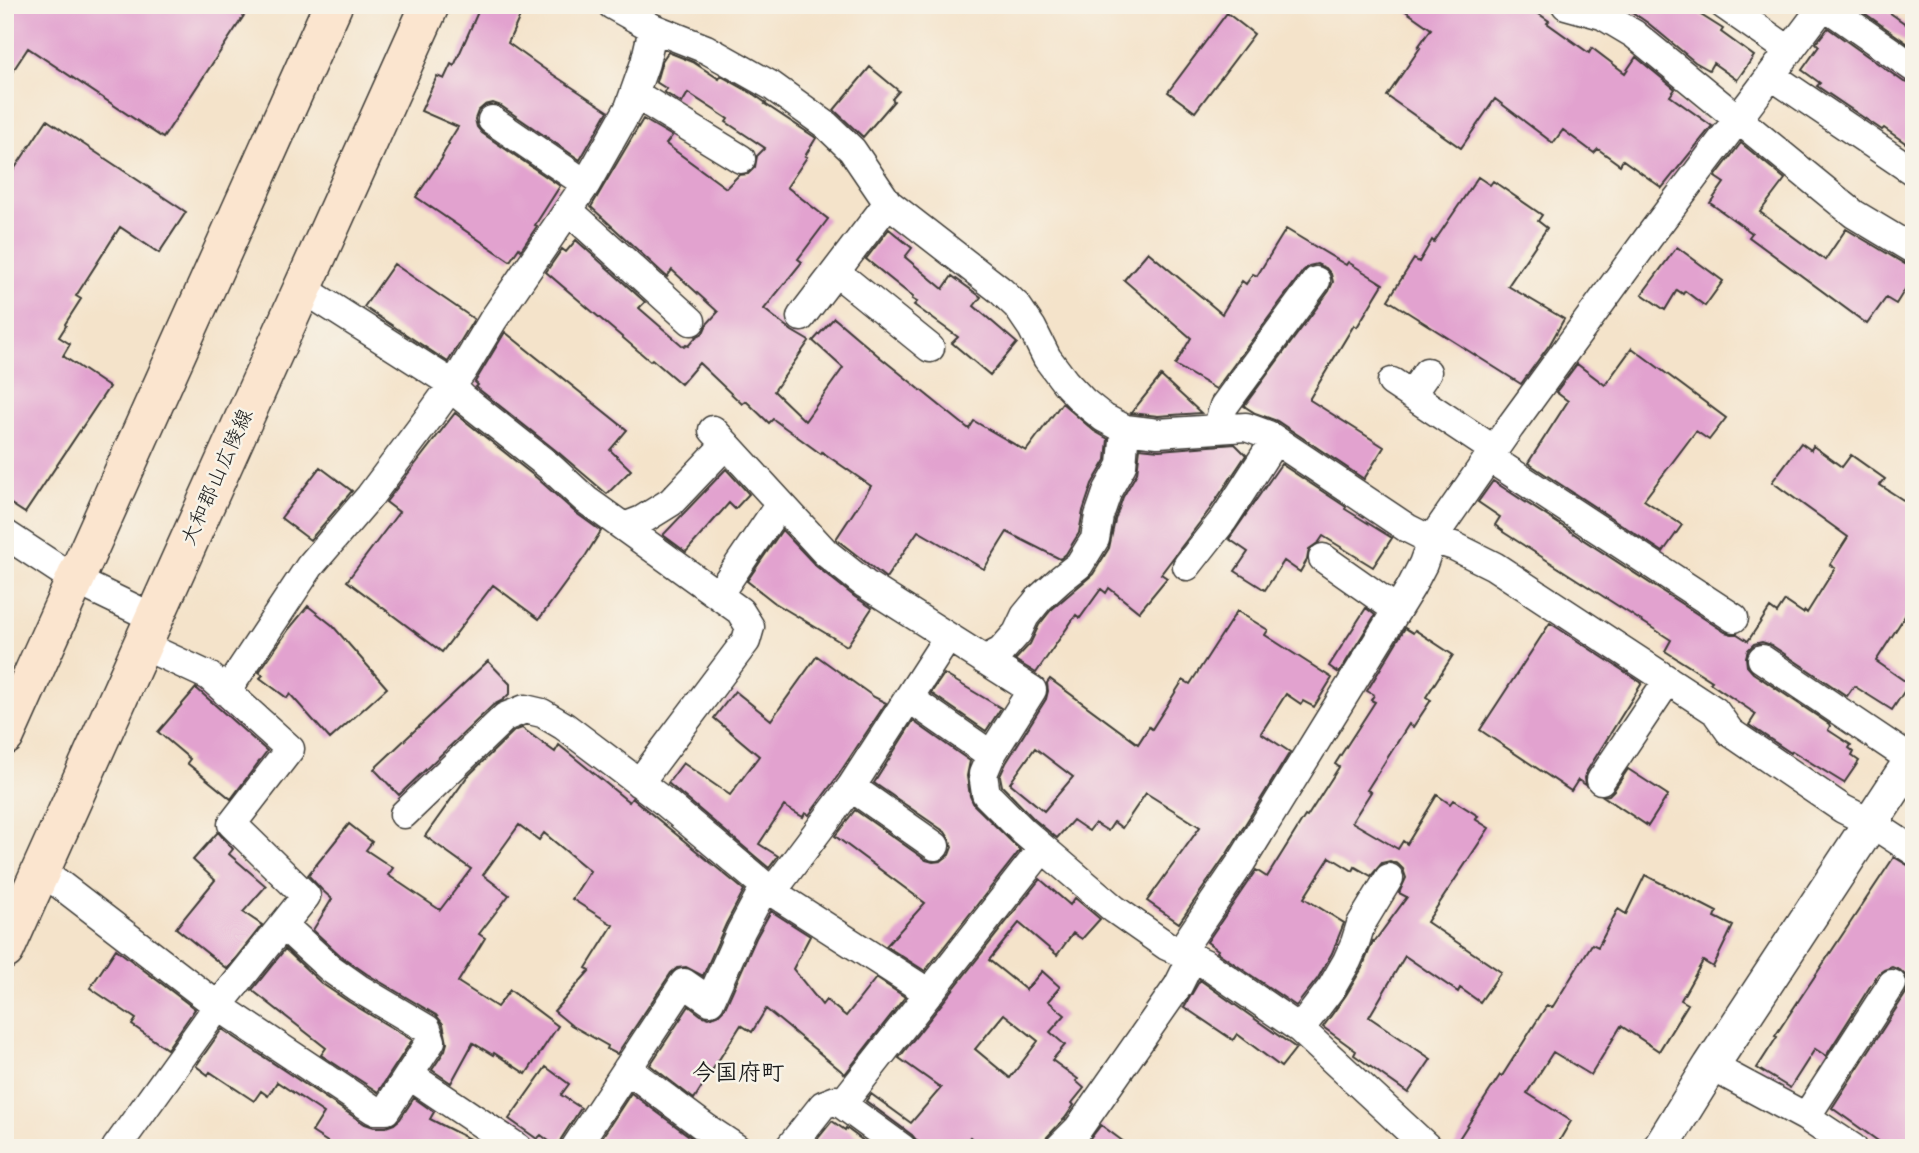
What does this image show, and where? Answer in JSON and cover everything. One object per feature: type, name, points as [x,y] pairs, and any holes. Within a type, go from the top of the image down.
[{"type":"main road","points":[[5,736],[333,5]]},
{"type":"main road","name":"大和郡山広陵線","points":[[5,950],[430,5]]},
{"type":"street","points":[[612,5],[650,18],[772,86],[826,125],[852,150],[888,203],[1017,306],[1047,358],[1065,382],[1104,418],[1125,429],[1158,433],[1247,427],[1268,435],[1406,528],[1454,546],[1494,566],[1715,711],[1730,732],[1843,809],[1871,823],[1914,851]]},
{"type":"street","points":[[1566,5],[1602,15],[1634,34],[1854,214],[1914,250]]},
{"type":"street","points":[[1724,5],[1790,51]]},
{"type":"street","points":[[1059,1148],[1078,1129],[1178,986],[1186,955],[1396,610],[1423,564],[1432,539],[1643,245],[1824,5],[1914,68]]},
{"type":"street","points":[[226,692],[310,566],[370,496],[451,386],[600,162],[635,94],[650,18]]},
{"type":"street","points":[[1772,76],[1914,172]]},
{"type":"street","points":[[635,94],[741,159]]},
{"type":"street","points":[[492,120],[586,184]]},
{"type":"street","points":[[801,317],[888,203]]},
{"type":"street","points":[[568,210],[691,321]]},
{"type":"street","points":[[835,272],[930,348]]},
{"type":"street","points":[[1217,429],[1224,406],[1316,281]]},
{"type":"street","points":[[302,288],[443,378],[463,398],[550,466],[586,500],[740,611],[750,627],[746,641],[639,783]]},
{"type":"street","points":[[1410,383],[1491,454],[1734,618]]},
{"type":"street","points":[[984,660],[1001,651],[1017,633],[1039,599],[1079,565],[1095,539],[1108,490],[1122,465],[1125,429]]},
{"type":"street","points":[[624,527],[642,520],[671,502],[720,437],[826,553],[856,576],[1032,690],[991,755],[983,774],[985,794],[1043,849],[1114,909],[1149,935],[1204,963],[1300,1030],[1428,1148]]},
{"type":"street","points":[[1187,566],[1224,519],[1275,440]]},
{"type":"street","points":[[718,595],[780,504]]},
{"type":"street","points":[[5,534],[75,580],[209,676],[290,749],[232,824],[306,896],[218,1006],[116,1148]]},
{"type":"street","points":[[1322,558],[1396,610]]},
{"type":"street","points":[[575,1148],[684,984],[710,1001],[741,931],[768,889],[851,787],[948,637]]},
{"type":"street","points":[[1660,1148],[1913,759],[1762,659]]},
{"type":"street","points":[[1601,780],[1668,680]]},
{"type":"street","points":[[909,698],[991,755]]},
{"type":"street","points":[[404,814],[505,717],[525,709],[542,713],[564,726],[639,783],[768,889],[929,993]]},
{"type":"street","points":[[851,787],[935,846]]},
{"type":"street","points":[[842,1104],[1043,849]]},
{"type":"street","points":[[41,870],[218,1006],[374,1110],[386,1110],[431,1041],[427,1029],[331,969],[283,925]]},
{"type":"street","points":[[1300,1030],[1332,987],[1347,961],[1361,923],[1386,896]]},
{"type":"street","points":[[1806,1117],[1892,984]]},
{"type":"street","points":[[1711,1066],[1806,1117],[1853,1148]]},
{"type":"street","points":[[627,1069],[736,1148]]},
{"type":"street","points":[[409,1075],[508,1145]]},
{"type":"street","points":[[789,1148],[823,1105],[836,1100],[902,1148]]},
{"type":"building","points":[[5,5],[251,5],[163,138],[28,48],[5,83]]},
{"type":"building","points":[[481,5],[525,5],[508,43],[608,111],[580,160],[501,106],[493,103],[478,111],[475,119],[482,133],[560,186],[521,250],[519,248],[510,261],[416,197],[443,157],[458,127],[421,111],[437,76],[444,79],[451,64],[454,66]]},
{"type":"building","points":[[1397,5],[1526,5],[1589,53],[1592,48],[1625,73],[1636,57],[1675,89],[1670,96],[1712,126],[1662,188],[1623,160],[1620,165],[1598,149],[1594,153],[1563,130],[1553,143],[1495,99],[1461,148],[1387,96],[1431,29]]},
{"type":"building","points":[[1622,5],[1685,5],[1723,29],[1721,32],[1754,56],[1737,80],[1713,63],[1709,70]]},
{"type":"building","points":[[1853,5],[1879,5],[1914,30],[1914,48]]},
{"type":"building","points":[[1227,13],[1254,34],[1195,112],[1168,92]]},
{"type":"building","points":[[1828,28],[1904,82],[1914,84],[1914,149],[1817,86],[1820,83],[1802,70],[1819,46],[1816,43]]},
{"type":"building","points":[[668,52],[693,62],[719,79],[721,76],[753,94],[816,138],[787,187],[828,219],[798,259],[802,262],[764,309],[809,341],[774,391],[805,421],[843,368],[813,341],[834,318],[969,429],[974,421],[1026,451],[1062,403],[1094,431],[1108,439],[1106,460],[1092,484],[1079,533],[1060,559],[1007,532],[984,569],[918,531],[886,578],[836,539],[871,486],[773,419],[769,423],[746,401],[742,404],[699,363],[681,384],[546,272],[562,249],[566,252],[576,240],[645,302],[639,308],[684,347],[703,333],[718,312],[672,270],[667,277],[591,207],[643,119],[672,136],[666,144],[726,188],[739,175],[748,174],[755,167],[757,156],[765,148],[688,93],[682,103],[664,92],[667,89],[656,82],[662,61]]},
{"type":"building","points":[[870,67],[899,91],[892,99],[894,101],[863,137],[834,110]]},
{"type":"building","points":[[47,120],[186,212],[159,253],[120,227],[76,296],[81,299],[59,337],[70,344],[63,356],[109,387],[25,513],[5,500],[5,183]]},
{"type":"building","points":[[1741,143],[1785,179],[1760,212],[1825,260],[1846,229],[1914,267],[1914,275],[1896,304],[1886,298],[1867,324],[1749,237],[1752,233],[1710,203],[1724,183],[1715,177]]},
{"type":"building","points":[[1478,177],[1490,185],[1493,181],[1542,215],[1538,221],[1547,228],[1508,286],[1564,319],[1550,344],[1521,384],[1388,300],[1414,259],[1419,262]]},
{"type":"building","points":[[889,229],[912,248],[905,257],[943,289],[952,276],[981,297],[974,306],[1017,343],[990,375],[952,343],[958,337],[914,305],[917,302],[913,297],[866,259]]},
{"type":"building","points":[[1286,229],[1383,284],[1357,327],[1354,325],[1310,398],[1384,447],[1364,479],[1277,421],[1244,406],[1329,291],[1333,282],[1326,268],[1317,264],[1303,271],[1216,389],[1175,365],[1191,338],[1124,280],[1148,252],[1222,314],[1242,281],[1246,284],[1253,274],[1257,276]]},
{"type":"building","points":[[1677,247],[1723,281],[1705,306],[1685,291],[1683,294],[1677,290],[1665,310],[1642,294]]},
{"type":"building","points":[[394,264],[474,319],[448,362],[364,307]]},
{"type":"building","points":[[505,332],[627,430],[610,450],[631,470],[607,494],[476,387],[478,385],[475,382]]},
{"type":"building","points":[[1632,348],[1726,418],[1709,440],[1696,431],[1644,500],[1682,525],[1663,552],[1528,463],[1568,401],[1556,392],[1577,364],[1605,385]]},
{"type":"building","points":[[1161,376],[1201,413],[1158,416],[1131,413]]},
{"type":"building","points":[[455,413],[601,531],[539,619],[493,585],[442,652],[347,581],[399,512],[386,502]]},
{"type":"building","points":[[1801,443],[1811,450],[1813,446],[1842,467],[1851,455],[1885,479],[1880,485],[1914,507],[1914,602],[1876,661],[1909,684],[1892,710],[1854,686],[1847,696],[1771,645],[1762,642],[1754,644],[1746,657],[1747,666],[1753,673],[1829,724],[1828,730],[1851,745],[1849,748],[1854,752],[1852,756],[1859,761],[1844,783],[1749,725],[1756,714],[1665,651],[1671,640],[1503,532],[1495,525],[1500,517],[1478,502],[1493,481],[1725,632],[1737,634],[1748,641],[1770,608],[1777,613],[1785,601],[1807,613],[1835,568],[1830,565],[1848,537],[1772,482]]},
{"type":"building","points":[[1235,444],[1246,455],[1161,574],[1167,578],[1139,612],[1109,588],[1106,593],[1101,589],[1080,618],[1076,615],[1036,673],[1015,660],[1030,644],[1039,625],[1051,610],[1093,574],[1109,548],[1123,497],[1137,473],[1140,448],[1159,450]]},
{"type":"building","points":[[1281,464],[1392,538],[1373,567],[1323,536],[1309,549],[1307,560],[1300,572],[1284,561],[1265,590],[1235,571],[1248,552],[1229,539]]},
{"type":"building","points":[[320,467],[352,491],[310,540],[281,518]]},
{"type":"building","points":[[726,469],[749,494],[735,509],[729,503],[686,552],[663,535]]},
{"type":"building","points":[[782,530],[816,566],[872,608],[847,646],[775,603],[747,581]]},
{"type":"building","points":[[308,606],[332,625],[387,688],[330,739],[290,694],[287,698],[260,678],[263,675],[259,672]]},
{"type":"building","points":[[1366,608],[1375,615],[1339,673],[1329,666]]},
{"type":"building","points":[[1237,611],[1268,630],[1265,635],[1332,678],[1314,707],[1303,701],[1301,704],[1286,694],[1261,733],[1290,752],[1228,852],[1179,923],[1147,901],[1200,827],[1146,793],[1122,828],[1114,822],[1108,831],[1095,823],[1089,831],[1073,820],[1057,838],[1002,786],[1000,776],[1046,699],[1047,683],[1050,679],[1138,744],[1149,727],[1152,729],[1183,680],[1190,684]],"holes":[[[1035,748],[1073,777],[1044,811],[1010,783]]]},
{"type":"building","points":[[1550,623],[1642,683],[1587,771],[1586,785],[1578,780],[1571,791],[1480,730]]},
{"type":"building","points":[[1405,628],[1413,633],[1415,630],[1453,655],[1426,697],[1431,700],[1413,727],[1409,724],[1367,790],[1371,792],[1352,822],[1398,849],[1403,841],[1407,844],[1437,795],[1450,804],[1453,800],[1478,816],[1475,819],[1489,828],[1427,922],[1501,972],[1480,1002],[1460,988],[1458,992],[1405,956],[1369,1017],[1431,1059],[1408,1093],[1354,1055],[1356,1051],[1323,1027],[1362,968],[1373,941],[1407,897],[1399,893],[1406,878],[1398,864],[1390,861],[1382,863],[1371,876],[1355,867],[1353,871],[1330,857],[1304,898],[1344,923],[1318,978],[1296,1006],[1217,952],[1218,950],[1207,942],[1256,870],[1267,877],[1339,767],[1335,764],[1375,702],[1371,700],[1374,695],[1367,691]]},
{"type":"building","points":[[817,656],[886,703],[809,815],[805,813],[803,817],[784,806],[759,844],[778,856],[769,868],[668,783],[683,763],[730,795],[759,756],[714,718],[735,691],[771,720]]},
{"type":"building","points":[[488,661],[510,684],[510,693],[493,705],[399,795],[374,769]]},
{"type":"building","points":[[944,674],[1001,708],[986,731],[931,693]]},
{"type":"building","points":[[196,688],[267,751],[231,799],[187,763],[190,759],[158,732]]},
{"type":"building","points":[[913,721],[970,761],[967,776],[974,805],[1020,850],[925,971],[886,946],[925,903],[835,836],[855,810],[926,860],[941,861],[949,855],[952,847],[945,832],[874,783]]},
{"type":"building","points":[[522,728],[555,752],[559,745],[629,802],[632,798],[744,890],[703,976],[686,967],[677,968],[671,973],[617,1054],[554,1011],[590,970],[586,968],[613,925],[572,899],[590,871],[544,833],[539,840],[519,825],[483,875],[509,895],[479,934],[485,938],[458,982],[497,1007],[510,990],[558,1026],[526,1074],[473,1043],[451,1083],[432,1070],[447,1043],[443,1024],[436,1015],[367,974],[341,956],[313,930],[332,899],[308,875],[349,824],[372,842],[366,850],[393,868],[388,875],[440,910],[471,869],[425,836],[467,777],[514,731]]},
{"type":"building","points":[[1628,769],[1668,795],[1648,826],[1603,796],[1614,790]]},
{"type":"building","points":[[218,832],[233,849],[229,854],[266,886],[243,912],[262,925],[227,969],[176,928],[215,880],[193,860]]},
{"type":"building","points":[[1894,857],[1914,869],[1914,1136],[1906,1148],[1888,1148],[1832,1108],[1906,993],[1907,977],[1900,970],[1892,967],[1878,974],[1826,1056],[1815,1049],[1790,1088],[1757,1068],[1777,1037],[1775,1036]]},
{"type":"building","points":[[1645,875],[1717,912],[1715,917],[1733,926],[1713,967],[1703,961],[1681,1000],[1688,1004],[1659,1051],[1621,1026],[1591,1075],[1553,1052],[1527,1093],[1571,1121],[1555,1148],[1453,1148],[1547,1005],[1552,1008],[1592,944],[1598,947],[1618,909],[1626,914]]},
{"type":"building","points":[[1040,879],[1070,905],[1075,898],[1100,919],[1082,939],[1073,933],[1057,955],[1019,923],[989,960],[1026,990],[1042,971],[1060,987],[1048,1001],[1065,1015],[1050,1032],[1065,1045],[1052,1060],[1078,1079],[1076,1081],[1084,1088],[1072,1103],[1074,1105],[1065,1118],[1047,1137],[1043,1148],[983,1148],[970,1137],[961,1148],[918,1148],[912,1135],[866,1101],[871,1094],[911,1123],[941,1088],[899,1058]],"holes":[[[1004,1014],[1038,1041],[1010,1078],[975,1049]]]},
{"type":"building","points":[[771,911],[810,936],[793,969],[822,1005],[826,1000],[846,1016],[876,978],[905,997],[845,1074],[766,1009],[752,1032],[741,1025],[694,1099],[650,1065],[689,1006],[709,1018],[718,1015],[725,1008]]},
{"type":"building","points":[[116,949],[195,1009],[167,1049],[132,1025],[136,1019],[90,988]]},
{"type":"building","points":[[285,949],[321,983],[412,1040],[378,1092],[321,1055],[326,1048],[252,990]]},
{"type":"building","points":[[1200,980],[1296,1048],[1281,1067],[1237,1034],[1233,1040],[1184,1007]]},
{"type":"building","points":[[222,1029],[365,1124],[386,1127],[394,1124],[414,1098],[434,1112],[430,1119],[487,1148],[337,1148],[312,1132],[324,1113],[277,1082],[268,1096],[261,1091],[254,1101],[196,1066]]},
{"type":"building","points":[[546,1067],[569,1084],[561,1095],[581,1108],[558,1148],[541,1135],[537,1139],[509,1119]]},
{"type":"building","points":[[631,1093],[696,1141],[706,1148],[595,1148]]},
{"type":"building","points":[[832,1121],[845,1130],[846,1128],[873,1148],[810,1148]]},
{"type":"building","points":[[1101,1125],[1132,1148],[1083,1148]]},
{"type":"district","name":"今国府町","points":[[738,1073]]}]
